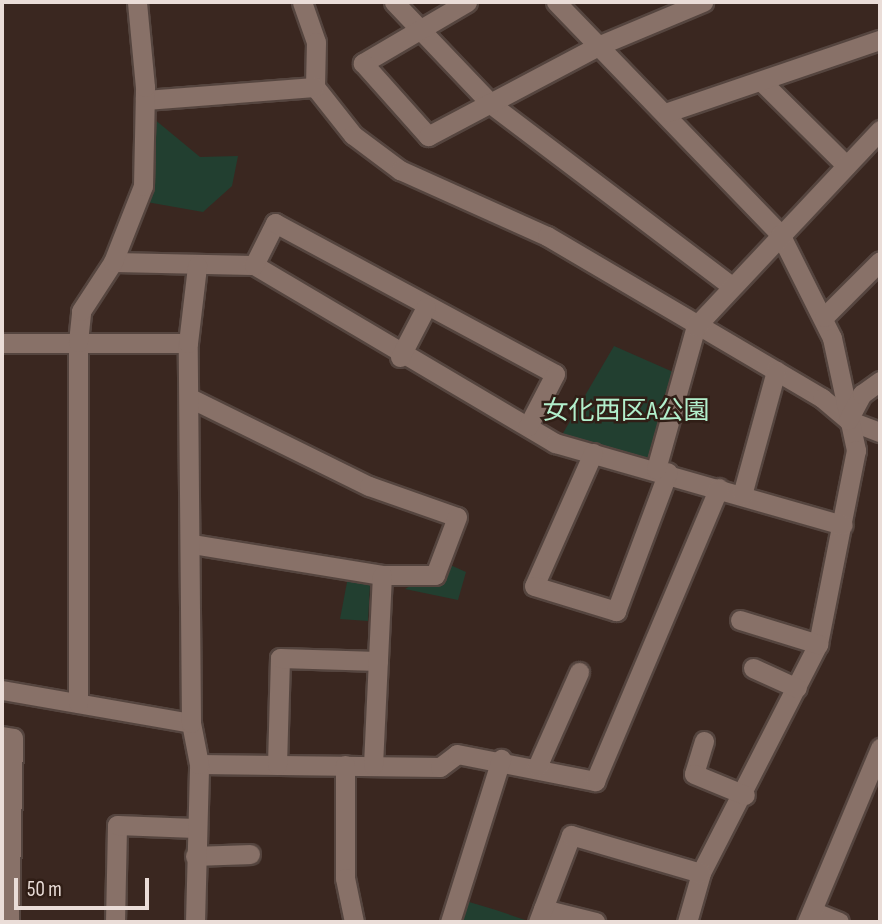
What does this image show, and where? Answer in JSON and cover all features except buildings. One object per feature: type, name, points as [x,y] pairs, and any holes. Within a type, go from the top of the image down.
[{"type":"street","points":[[78,703],[78,342],[81,311],[113,262],[143,186],[145,100],[137,2]]},
{"type":"street","points":[[302,2],[316,41],[315,87],[353,135],[400,170],[548,236],[695,326],[776,371],[848,420],[880,432]]},
{"type":"street","points":[[394,2],[492,105],[729,284]]},
{"type":"street","points":[[467,2],[418,28],[363,63],[428,136],[492,105],[600,45],[703,2]]},
{"type":"street","points":[[556,2],[668,112],[780,234],[824,317],[856,450],[818,644],[745,795],[701,873],[687,922]]},
{"type":"street","points":[[668,112],[880,40]]},
{"type":"street","points":[[761,81],[846,165]]},
{"type":"street","points":[[145,100],[315,87]]},
{"type":"street","points":[[593,453],[534,586],[616,611],[662,470],[695,326],[729,284],[880,130]]},
{"type":"street","points":[[254,265],[275,223],[426,307],[555,374],[528,426]]},
{"type":"street","points":[[824,317],[880,261]]},
{"type":"street","points":[[113,262],[197,266],[254,265],[400,357],[555,443],[662,470],[843,525]]},
{"type":"street","points":[[195,922],[195,828],[199,764],[191,723],[192,400],[188,343],[197,266]]},
{"type":"street","points":[[400,357],[426,307]]},
{"type":"street","points":[[2,343],[188,343]]},
{"type":"street","points":[[742,495],[776,371]]},
{"type":"street","points":[[848,420],[862,394],[880,381]]},
{"type":"street","points":[[192,400],[369,486],[457,517],[435,575],[382,575],[192,544]]},
{"type":"street","points":[[199,764],[440,767],[457,754],[501,759],[596,781],[719,488]]},
{"type":"street","points":[[373,765],[382,575]]},
{"type":"street","points":[[740,620],[818,644]]},
{"type":"street","points":[[277,765],[280,659],[378,661]]},
{"type":"street","points":[[753,668],[797,688]]},
{"type":"street","points":[[537,767],[579,672]]},
{"type":"street","points":[[2,690],[191,723]]},
{"type":"street","points":[[2,736],[13,738],[9,922]]},
{"type":"street","points":[[704,740],[694,774],[745,795]]},
{"type":"street","points":[[839,922],[809,917],[880,748]]},
{"type":"street","points":[[450,922],[501,759]]},
{"type":"street","points":[[345,765],[345,878],[354,922]]},
{"type":"street","points":[[116,922],[117,825],[195,828]]},
{"type":"street","points":[[595,922],[541,916],[571,835],[701,873]]},
{"type":"street","points":[[195,856],[250,854]]},
{"type":"green space","points":[[148,114],[200,157],[238,156],[232,186],[203,212],[141,201]]},
{"type":"green space","name":"女化西区A公園","points":[[614,346],[680,375],[657,465],[559,440]]},
{"type":"green space","points":[[448,564],[466,572],[458,600],[405,589]]},
{"type":"green space","points":[[348,577],[370,584],[368,621],[340,619]]},
{"type":"green space","points":[[459,899],[496,910],[528,921],[454,922]]}]
